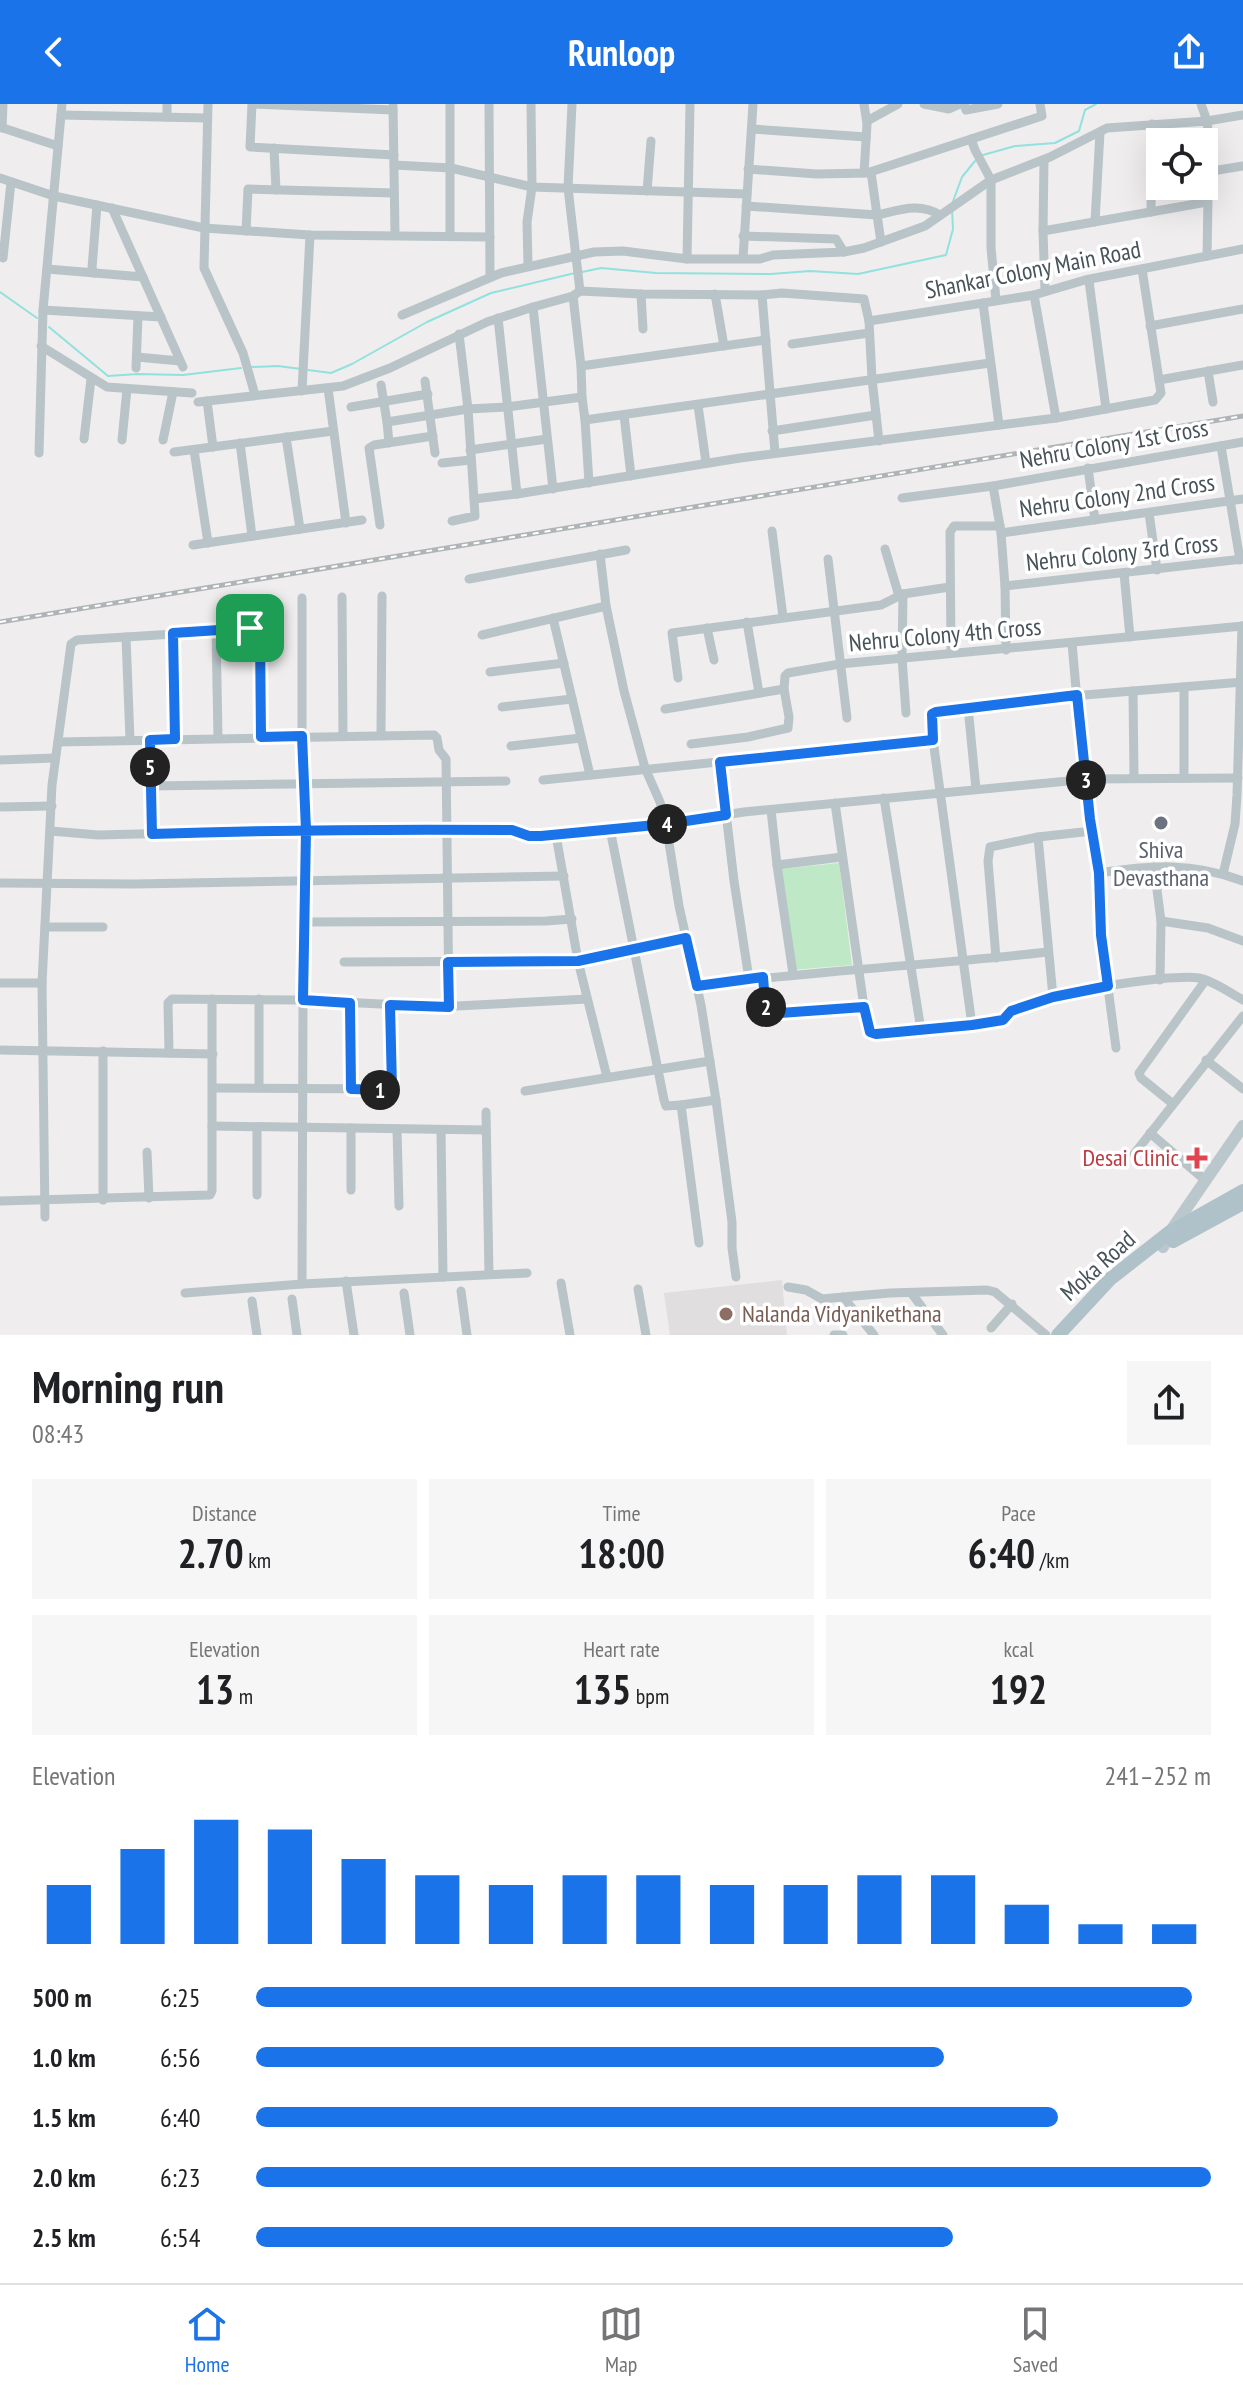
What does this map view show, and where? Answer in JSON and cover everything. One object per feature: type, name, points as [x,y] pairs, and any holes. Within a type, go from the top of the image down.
[{"type":"main road","points":[[1163,1247],[1170,1232],[1243,1126]]},
{"type":"main road","points":[[1199,1221],[1243,1191]]},
{"type":"main road","points":[[1199,1221],[1243,1203]]},
{"type":"main road","name":"Moka Road","points":[[1058,1335],[1110,1279],[1170,1232],[1199,1221]]},
{"type":"main road","name":"Moka Road","points":[[1070,1335],[1119,1284],[1199,1221]]},
{"type":"street","points":[[3,104],[1,127],[58,146]]},
{"type":"street","points":[[125,104],[125,117]]},
{"type":"street","points":[[167,104],[167,117]]},
{"type":"street","points":[[208,104],[204,268],[246,363],[255,395]]},
{"type":"street","points":[[395,234],[394,193],[394,160],[393,107],[252,104],[250,147],[394,160],[451,168],[532,187],[747,194]]},
{"type":"street","points":[[450,104],[450,236]]},
{"type":"street","points":[[489,104],[490,277]]},
{"type":"street","points":[[528,265],[527,222],[532,187],[531,104]]},
{"type":"street","points":[[572,104],[568,188],[578,272],[576,293],[589,483]]},
{"type":"street","points":[[687,259],[690,104]]},
{"type":"street","points":[[743,258],[753,104]]},
{"type":"street","points":[[864,104],[867,172],[881,242]]},
{"type":"street","points":[[867,121],[898,104]]},
{"type":"street","points":[[924,104],[949,109],[962,104],[966,110],[998,104]]},
{"type":"street","points":[[748,169],[817,174],[867,172],[1042,116],[1040,104]]},
{"type":"street","points":[[1201,104],[1208,128]]},
{"type":"street","points":[[39,453],[43,310],[62,110],[125,117],[207,118]]},
{"type":"street","points":[[402,315],[490,277],[528,265],[594,252],[623,251],[687,259],[844,252],[925,226],[991,180],[1044,160],[1107,128],[1207,121],[1243,115]]},
{"type":"street","points":[[1151,212],[1152,124]]},
{"type":"street","points":[[752,129],[866,137]]},
{"type":"street","points":[[1095,222],[1100,132]]},
{"type":"street","points":[[971,139],[991,180],[991,248],[996,300]]},
{"type":"street","points":[[647,191],[651,141]]},
{"type":"street","points":[[274,148],[276,190]]},
{"type":"street","points":[[1044,160],[1045,291]]},
{"type":"street","points":[[1218,170],[1243,166]]},
{"type":"street","points":[[0,178],[54,196],[204,228],[310,235],[490,237]]},
{"type":"street","points":[[3,258],[11,182]]},
{"type":"street","points":[[246,231],[248,189],[394,193]]},
{"type":"street","points":[[1043,231],[1207,202],[1207,256]]},
{"type":"street","points":[[94,273],[97,205]]},
{"type":"street","points":[[746,206],[877,215],[920,207],[942,214]]},
{"type":"street","points":[[112,208],[182,364],[137,357]]},
{"type":"street","points":[[302,386],[310,235]]},
{"type":"street","points":[[743,236],[836,239],[844,252]]},
{"type":"street","name":"Shankar Colony Main Road","points":[[869,321],[1034,295],[1243,249]]},
{"type":"street","points":[[47,269],[143,277]]},
{"type":"street","points":[[474,499],[775,453],[1056,418],[1155,400],[1161,393],[1142,269]]},
{"type":"street","points":[[1089,281],[1106,409]]},
{"type":"street","points":[[213,447],[202,402],[302,386],[343,386],[498,318],[576,293],[782,293],[864,299],[869,321],[879,441]]},
{"type":"street","points":[[641,294],[643,329]]},
{"type":"street","points":[[715,294],[724,346]]},
{"type":"street","points":[[762,295],[775,453]]},
{"type":"street","points":[[1034,295],[1056,418]]},
{"type":"street","points":[[983,303],[999,425]]},
{"type":"street","points":[[533,307],[553,489]]},
{"type":"street","points":[[1150,326],[1243,309]]},
{"type":"street","points":[[43,310],[161,317]]},
{"type":"street","points":[[136,368],[138,316]]},
{"type":"street","points":[[498,318],[517,494]]},
{"type":"street","points":[[792,344],[869,333]]},
{"type":"street","points":[[452,521],[475,516],[459,334]]},
{"type":"street","points":[[581,366],[766,340]]},
{"type":"street","points":[[41,346],[107,387],[192,393]]},
{"type":"street","points":[[585,420],[990,363]]},
{"type":"street","points":[[1159,380],[1243,365]]},
{"type":"street","points":[[1208,371],[1213,402]]},
{"type":"street","points":[[84,439],[91,379]]},
{"type":"street","points":[[425,381],[435,453]]},
{"type":"street","points":[[381,385],[389,443]]},
{"type":"street","points":[[328,388],[346,523]]},
{"type":"street","points":[[122,440],[127,389]]},
{"type":"street","points":[[163,440],[173,392]]},
{"type":"street","points":[[351,407],[428,394]]},
{"type":"street","points":[[387,422],[468,409],[582,397]]},
{"type":"street","points":[[698,405],[706,463]]},
{"type":"street","points":[[624,415],[631,476]]},
{"type":"street","points":[[772,431],[876,415]]},
{"type":"street","points":[[174,452],[333,431]]},
{"type":"street","points":[[380,525],[369,448],[433,436]]},
{"type":"street","points":[[286,437],[300,529]]},
{"type":"street","points":[[442,463],[511,443],[547,439]]},
{"type":"street","name":"Nehru Colony 1st Cross","points":[[902,498],[993,486],[1243,442]]},
{"type":"street","points":[[240,443],[252,536]]},
{"type":"street","points":[[1221,446],[1242,560]]},
{"type":"street","points":[[194,450],[208,543]]},
{"type":"street","points":[[1088,468],[1095,520]]},
{"type":"street","points":[[993,486],[1001,529],[1006,650]]},
{"type":"street","name":"Nehru Colony 2nd Cross","points":[[950,587],[950,532],[954,526],[1001,529],[1095,520],[1243,499]]},
{"type":"street","points":[[1149,513],[1157,570]]},
{"type":"street","points":[[193,545],[362,520]]},
{"type":"street","points":[[772,531],[783,617]]},
{"type":"street","points":[[885,549],[901,595],[906,713]]},
{"type":"street","points":[[469,579],[626,550]]},
{"type":"street","points":[[600,554],[606,606],[624,691],[645,768],[666,824],[697,986],[716,1100],[736,1277]]},
{"type":"street","points":[[828,559],[847,718]]},
{"type":"street","name":"Nehru Colony 3rd Cross","points":[[1005,586],[1242,560]]},
{"type":"street","points":[[1124,573],[1130,637]]},
{"type":"street","points":[[678,678],[672,633],[881,605],[901,595],[950,587],[951,653]]},
{"type":"street","points":[[381,735],[382,596]]},
{"type":"street","points":[[342,597],[343,736]]},
{"type":"street","points":[[302,598],[306,830],[302,1284]]},
{"type":"street","points":[[482,635],[606,606]]},
{"type":"street","points":[[553,618],[590,775]]},
{"type":"street","points":[[747,622],[759,693]]},
{"type":"street","points":[[1223,874],[1239,825],[1243,626]]},
{"type":"street","name":"Nehru Colony 4th Cross","points":[[665,709],[784,689],[788,673],[840,664],[1243,626]]},
{"type":"street","points":[[45,1217],[42,983],[55,758],[71,644],[77,640],[216,630],[250,628],[258,631],[261,737]]},
{"type":"street","points":[[707,628],[714,660]]},
{"type":"street","points":[[216,630],[218,738]]},
{"type":"street","points":[[173,633],[175,739]]},
{"type":"street","points":[[126,637],[130,740]]},
{"type":"street","points":[[1072,643],[1099,873],[1101,935],[1116,1048]]},
{"type":"street","points":[[490,672],[564,663]]},
{"type":"street","points":[[972,1025],[932,714],[941,710],[1077,695],[1243,682]]},
{"type":"street","points":[[1184,687],[1184,778]]},
{"type":"street","points":[[691,744],[788,728],[784,689]]},
{"type":"street","points":[[1133,691],[1134,778]]},
{"type":"street","points":[[502,707],[572,699]]},
{"type":"street","points":[[968,707],[976,789]]},
{"type":"street","points":[[58,742],[434,735],[446,759],[449,1007]]},
{"type":"street","points":[[511,746],[581,738]]},
{"type":"street","points":[[150,740],[152,834]]},
{"type":"street","points":[[543,780],[933,740]]},
{"type":"street","points":[[0,760],[55,758]]},
{"type":"street","points":[[720,762],[749,979]]},
{"type":"street","points":[[51,831],[98,835],[447,829],[512,830],[529,836],[556,835],[835,803],[1086,779],[1238,778]]},
{"type":"street","points":[[150,786],[506,781]]},
{"type":"street","points":[[884,798],[921,1030]]},
{"type":"street","points":[[835,803],[870,1032],[921,1030],[1003,1020],[1011,1011],[1053,997],[1160,980],[1190,978],[1205,981],[1243,1000]]},
{"type":"street","points":[[0,807],[52,806]]},
{"type":"street","points":[[771,810],[793,974]]},
{"type":"street","points":[[610,829],[666,1106],[716,1100]]},
{"type":"street","points":[[996,958],[988,861],[990,847],[1038,837],[1092,831]]},
{"type":"street","points":[[556,835],[578,961],[607,1077]]},
{"type":"street","points":[[1038,837],[1053,997]]},
{"type":"street","points":[[777,865],[842,857]]},
{"type":"street","points":[[1099,873],[1154,867],[1194,867],[1243,881]]},
{"type":"street","points":[[1154,867],[1161,921],[1160,980]]},
{"type":"street","points":[[0,883],[135,884],[564,876]]},
{"type":"street","points":[[305,922],[572,919]]},
{"type":"street","points":[[1161,921],[1208,928],[1243,941]]},
{"type":"street","points":[[45,927],[103,927]]},
{"type":"street","points":[[344,962],[578,961],[686,938]]},
{"type":"street","points":[[697,986],[793,974],[1048,952]]},
{"type":"street","points":[[763,977],[766,1014],[864,1007]]},
{"type":"street","points":[[1173,1104],[1139,1073],[1205,981]]},
{"type":"street","points":[[0,983],[42,983]]},
{"type":"street","points":[[169,1053],[169,1000],[177,998],[449,1007],[587,999]]},
{"type":"street","points":[[0,1201],[210,1195],[212,999]]},
{"type":"street","points":[[259,999],[259,1088]]},
{"type":"street","points":[[350,1003],[351,1089]]},
{"type":"street","points":[[213,1088],[387,1090],[392,1087],[390,1005]]},
{"type":"street","points":[[1134,1154],[1243,1016]]},
{"type":"street","points":[[0,1050],[213,1054]]},
{"type":"street","points":[[103,1051],[103,1200]]},
{"type":"street","points":[[1206,1060],[1243,1089]]},
{"type":"street","points":[[525,1091],[710,1061]]},
{"type":"street","points":[[681,1105],[699,1243]]},
{"type":"street","points":[[486,1112],[489,1274]]},
{"type":"street","points":[[212,1126],[486,1130]]},
{"type":"street","points":[[257,1127],[257,1195]]},
{"type":"street","points":[[351,1128],[351,1190]]},
{"type":"street","points":[[397,1129],[399,1206]]},
{"type":"street","points":[[441,1130],[443,1277]]},
{"type":"street","points":[[1150,1133],[1205,1180]]},
{"type":"street","points":[[147,1152],[149,1198]]},
{"type":"street","points":[[185,1293],[346,1281],[527,1273]]},
{"type":"street","points":[[346,1281],[354,1335]]},
{"type":"street","points":[[561,1283],[570,1335]]},
{"type":"street","points":[[788,1287],[806,1290],[822,1299],[987,1290],[1012,1304],[1046,1335]]},
{"type":"street","points":[[638,1289],[646,1335]]},
{"type":"street","points":[[461,1291],[467,1335]]},
{"type":"street","points":[[404,1293],[410,1335]]},
{"type":"street","points":[[912,1294],[943,1335]]},
{"type":"street","points":[[843,1297],[874,1335]]},
{"type":"street","points":[[292,1299],[297,1335]]},
{"type":"street","points":[[252,1301],[257,1335]]},
{"type":"street","points":[[991,1328],[1012,1304]]},
{"type":"street","points":[[834,1335],[843,1335]]},
{"type":"shaded area","name":"Nalanda Vidyanikethana","points":[[782,1280],[787,1335],[670,1335],[664,1293]]},
{"type":"green space","points":[[839,863],[852,965],[792,970],[780,869]]},
{"type":"waterway","points":[[983,155],[1015,146],[1055,143],[1079,131],[1085,110],[1096,104]]},
{"type":"waterway","points":[[952,204],[962,177],[975,161]]},
{"type":"waterway","points":[[582,272],[601,268],[656,273],[771,274],[810,271],[858,274],[946,255],[953,229],[952,210]]},
{"type":"waterway","points":[[308,370],[331,373],[427,322],[491,293],[575,273]]},
{"type":"waterway","points":[[0,292],[37,318]]},
{"type":"waterway","points":[[49,327],[108,376],[183,375],[241,368]]},
{"type":"waterway","points":[[252,367],[301,369]]},
{"type":"railway","points":[[0,622],[1243,416]]},
{"type":"place","name":"Shiva Devasthana","points":[[1161,823]]},
{"type":"place","name":"Desai Clinic","points":[[1197,1158]]},
{"type":"place","name":"Nalanda Vidyanikethana","points":[[726,1314]]},
{"type":"route","points":[[250,628],[173,633],[175,739],[150,740],[152,834],[306,830],[339,829],[512,830],[529,836],[541,836],[726,815],[720,762],[933,740],[932,714],[941,710],[1077,695],[1099,873],[1101,935],[1108,986],[1053,997],[1011,1011],[1003,1020],[876,1034],[867,1027],[864,1007],[766,1014],[763,977],[697,986],[686,938],[578,961],[448,962],[449,1007],[390,1005],[392,1087],[387,1090],[351,1089],[350,1003],[303,1000],[306,830],[302,736],[261,737],[260,635],[250,628]]}]
